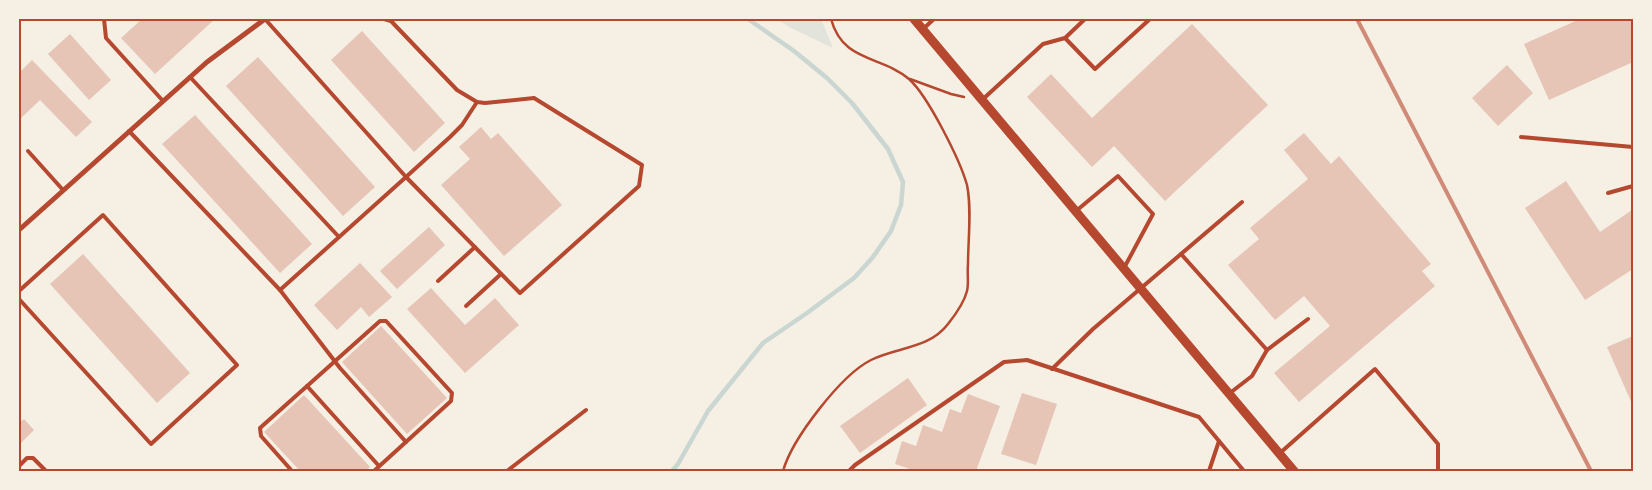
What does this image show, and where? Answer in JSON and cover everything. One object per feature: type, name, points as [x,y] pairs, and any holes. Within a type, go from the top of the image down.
[{"type":"street","points":[[19,230],[207,62],[265,19]]},
{"type":"street","points":[[914,19],[1294,471]]},
{"type":"lane","points":[[104,19],[106,38],[163,101]]},
{"type":"lane","points":[[265,19],[406,177],[520,293],[639,186],[642,165],[534,98],[485,103],[477,102],[457,90],[391,21],[384,19]]},
{"type":"lane","points":[[923,29],[934,19]]},
{"type":"lane","points":[[982,100],[1043,44],[1065,38],[1085,19]]},
{"type":"lane","points":[[1065,38],[1095,70],[1150,19]]},
{"type":"lane","points":[[190,77],[339,237]]},
{"type":"lane","points":[[280,290],[450,137],[462,125],[477,102]]},
{"type":"lane","points":[[128,131],[280,290],[335,362],[406,442]]},
{"type":"lane","points":[[1521,137],[1633,147]]},
{"type":"lane","points":[[28,152],[62,190]]},
{"type":"lane","points":[[1076,211],[1118,176],[1153,214],[1124,268]]},
{"type":"lane","points":[[1608,193],[1633,186]]},
{"type":"lane","points":[[1052,369],[1093,329],[1242,202]]},
{"type":"lane","points":[[19,290],[102,215],[238,365],[150,444],[19,299]]},
{"type":"lane","points":[[438,280],[475,247]]},
{"type":"lane","points":[[1181,254],[1267,350]]},
{"type":"lane","points":[[466,306],[501,274]]},
{"type":"lane","points":[[1229,394],[1252,376],[1267,350],[1308,319]]},
{"type":"lane","points":[[292,471],[261,436],[260,428],[380,321],[386,321],[452,393],[451,401],[374,471]]},
{"type":"lane","points":[[849,471],[1004,362],[1027,360],[1199,417],[1244,471]]},
{"type":"lane","points":[[1279,454],[1375,369],[1438,444],[1438,471]]},
{"type":"lane","points":[[307,386],[379,466]]},
{"type":"lane","points":[[507,471],[586,410]]},
{"type":"lane","points":[[1209,471],[1219,441]]},
{"type":"lane","points":[[19,466],[27,458],[33,458],[46,471]]},
{"type":"path","points":[[831,19],[837,35],[851,49],[868,59],[909,79],[917,80],[951,94],[982,100]]},
{"type":"path","points":[[783,471],[789,454],[802,434],[845,378],[872,360],[919,345],[934,338],[952,319],[967,290],[969,209],[966,183],[960,164],[946,138],[931,111],[909,79]]},
{"type":"shaded area","points":[[776,19],[821,19],[833,48],[791,28]]},
{"type":"building","points":[[142,19],[215,19],[155,74],[121,38]]},
{"type":"building","points":[[1580,19],[1633,19],[1633,62],[1549,100],[1524,44]]},
{"type":"building","points":[[1192,24],[1268,105],[1165,201],[1114,146],[1092,167],[1027,97],[1051,74],[1092,118]]},
{"type":"building","points":[[362,31],[445,123],[414,152],[331,60]]},
{"type":"building","points":[[70,34],[111,80],[89,100],[48,54]]},
{"type":"building","points":[[258,57],[375,187],[343,216],[226,86]]},
{"type":"building","points":[[32,60],[92,122],[76,137],[40,100],[19,120],[19,73]]},
{"type":"building","points":[[1507,65],[1533,93],[1498,126],[1472,98]]},
{"type":"building","points":[[195,115],[312,244],[280,273],[162,144]]},
{"type":"building","points":[[481,127],[491,139],[498,133],[562,205],[504,256],[441,185],[470,159],[459,147]]},
{"type":"building","points":[[1304,133],[1331,164],[1339,156],[1431,264],[1422,271],[1435,286],[1299,402],[1274,373],[1330,326],[1304,296],[1275,320],[1228,265],[1259,239],[1250,228],[1308,179],[1284,150]]},
{"type":"building","points":[[1566,181],[1600,232],[1632,210],[1633,212],[1633,269],[1585,300],[1525,208]]},
{"type":"building","points":[[429,227],[445,245],[397,289],[380,271]]},
{"type":"building","points":[[83,254],[190,373],[157,403],[50,284]]},
{"type":"building","points":[[360,263],[392,297],[369,317],[361,307],[337,330],[314,305]]},
{"type":"building","points":[[431,288],[465,325],[495,298],[519,325],[465,373],[407,309]]},
{"type":"building","points":[[381,326],[447,398],[407,434],[342,362]]},
{"type":"building","points":[[1633,336],[1633,406],[1607,347]]},
{"type":"building","points":[[908,378],[927,405],[860,453],[840,426]]},
{"type":"building","points":[[1022,393],[1057,404],[1036,465],[1001,454]]},
{"type":"building","points":[[968,394],[1000,406],[976,471],[916,471],[895,464],[902,441],[916,446],[923,425],[942,432],[950,409],[961,413]]},
{"type":"building","points":[[304,395],[370,467],[365,471],[300,471],[264,432]]},
{"type":"building","points":[[19,418],[22,421],[24,419],[34,430],[19,445]]},
{"type":"waterway","points":[[672,471],[678,464],[708,411],[763,343],[854,278],[873,257],[891,231],[901,205],[903,182],[888,149],[852,103],[827,78],[794,51],[748,19]]},
{"type":"railway","points":[[1357,19],[1591,471]]}]
